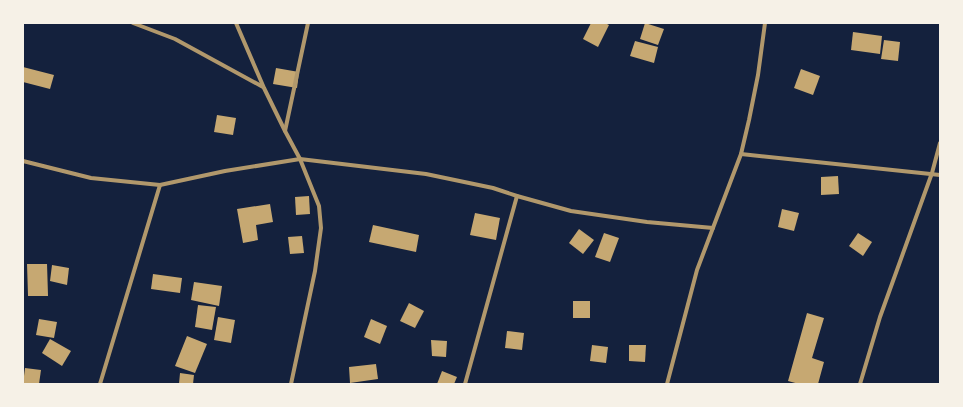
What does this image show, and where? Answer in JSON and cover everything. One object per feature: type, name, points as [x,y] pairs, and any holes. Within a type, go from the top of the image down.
[{"type":"street","points":[[133,23],[175,39],[264,88]]},
{"type":"street","points":[[236,23],[284,131],[300,159],[319,206],[321,228],[315,271],[291,384]]},
{"type":"street","points":[[284,131],[308,23]]},
{"type":"street","points":[[667,384],[697,270],[741,154],[758,75],[765,23]]},
{"type":"street","points":[[860,384],[880,317],[932,173],[940,143]]},
{"type":"street","points":[[741,154],[940,175]]},
{"type":"street","points":[[23,161],[91,178],[160,185],[225,171],[300,159],[426,174],[493,188],[571,211],[647,222],[713,228]]},
{"type":"street","points":[[100,384],[160,185]]},
{"type":"street","points":[[465,384],[517,196]]},
{"type":"building","points":[[591,23],[605,23],[609,25],[598,47],[583,39]]},
{"type":"building","points":[[645,23],[664,29],[658,45],[640,39]]},
{"type":"building","points":[[853,32],[882,36],[880,54],[851,50]]},
{"type":"building","points":[[884,40],[900,42],[898,61],[881,59]]},
{"type":"building","points":[[635,41],[658,47],[654,63],[630,56]]},
{"type":"building","points":[[23,67],[54,75],[50,89],[23,82]]},
{"type":"building","points":[[276,68],[299,72],[297,88],[273,84]]},
{"type":"building","points":[[801,69],[820,76],[813,95],[794,88]]},
{"type":"building","points":[[217,115],[236,118],[233,135],[214,132]]},
{"type":"building","points":[[838,176],[839,194],[821,195],[821,177]]},
{"type":"building","points":[[309,196],[310,214],[296,215],[295,197]]},
{"type":"building","points":[[270,204],[273,222],[256,225],[258,240],[243,243],[237,209]]},
{"type":"building","points":[[782,209],[799,213],[794,231],[778,227]]},
{"type":"building","points":[[475,213],[500,218],[496,240],[470,235]]},
{"type":"building","points":[[373,225],[419,235],[416,252],[369,242]]},
{"type":"building","points":[[579,229],[594,240],[583,254],[569,243]]},
{"type":"building","points":[[604,233],[619,238],[610,262],[595,257]]},
{"type":"building","points":[[858,233],[872,242],[863,256],[849,246]]},
{"type":"building","points":[[302,236],[304,253],[290,254],[288,237]]},
{"type":"building","points":[[27,264],[47,264],[48,296],[28,296]]},
{"type":"building","points":[[52,265],[69,268],[67,285],[50,281]]},
{"type":"building","points":[[153,274],[182,278],[180,293],[151,289]]},
{"type":"building","points":[[194,282],[222,286],[219,306],[191,300]]},
{"type":"building","points":[[573,301],[590,301],[590,318],[573,318]]},
{"type":"building","points":[[409,303],[424,311],[415,328],[400,321]]},
{"type":"building","points":[[198,305],[216,307],[212,330],[195,327]]},
{"type":"building","points":[[807,313],[824,318],[812,358],[824,362],[818,384],[799,384],[788,381]]},
{"type":"building","points":[[218,317],[235,320],[231,343],[214,340]]},
{"type":"building","points":[[39,319],[57,322],[54,338],[36,335]]},
{"type":"building","points":[[371,319],[387,326],[380,344],[364,337]]},
{"type":"building","points":[[507,331],[524,333],[522,350],[505,348]]},
{"type":"building","points":[[187,336],[207,344],[195,373],[175,366]]},
{"type":"building","points":[[50,339],[71,351],[62,366],[42,353]]},
{"type":"building","points":[[431,340],[447,341],[446,357],[432,356]]},
{"type":"building","points":[[592,345],[608,347],[606,363],[590,361]]},
{"type":"building","points":[[629,345],[646,345],[645,362],[629,361]]},
{"type":"building","points":[[376,364],[378,379],[350,383],[349,367]]},
{"type":"building","points":[[25,368],[41,370],[39,384],[23,384]]},
{"type":"building","points":[[442,371],[457,377],[454,384],[437,384]]},
{"type":"building","points":[[180,373],[194,375],[193,384],[179,384]]}]
